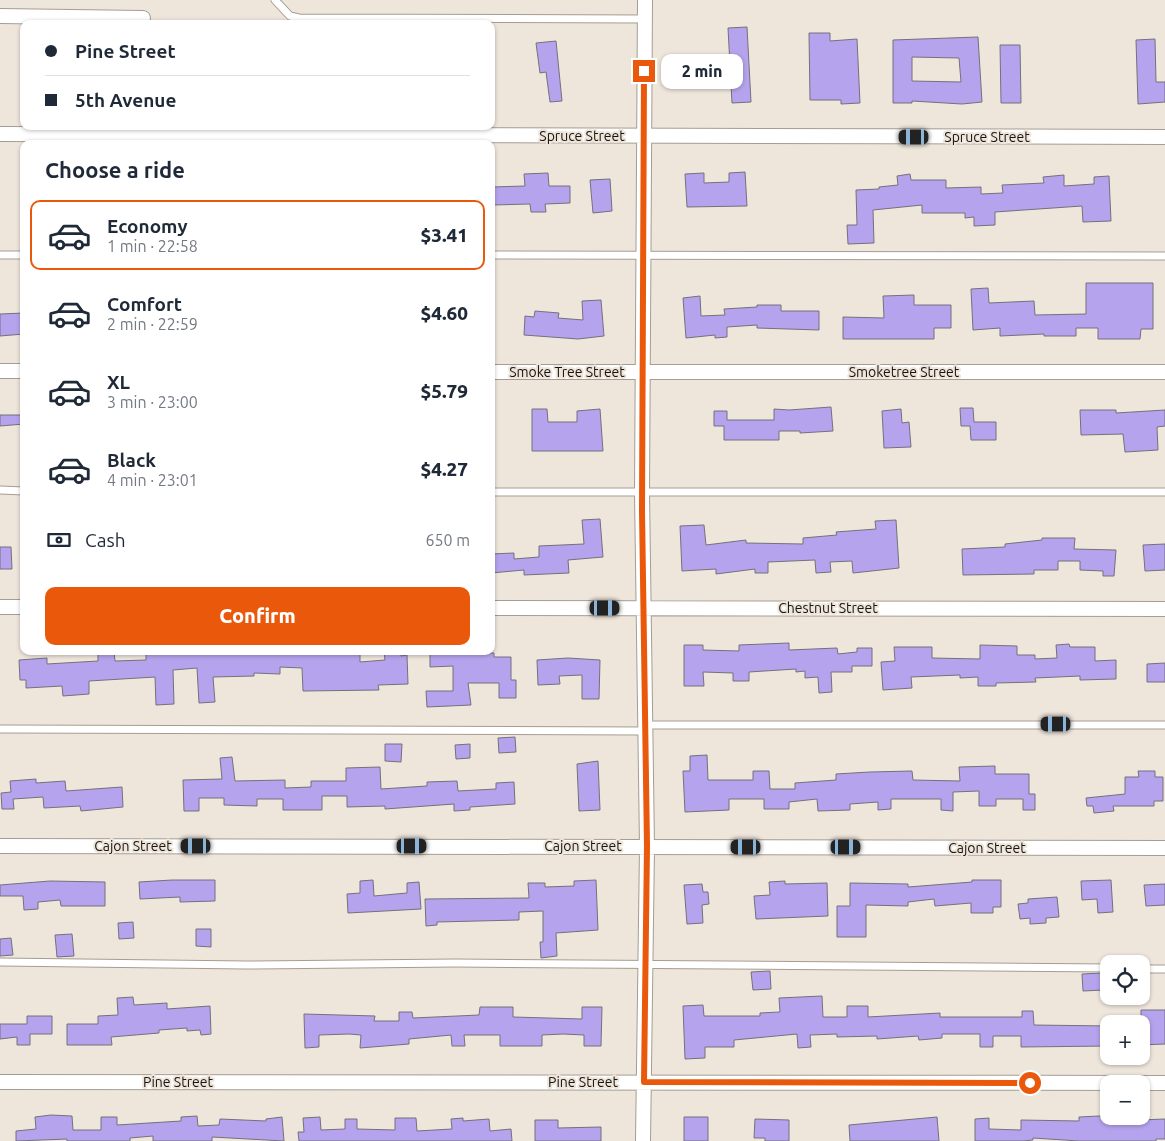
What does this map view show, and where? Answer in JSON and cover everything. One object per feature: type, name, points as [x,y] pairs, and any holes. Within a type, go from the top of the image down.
[{"type":"street","points":[[643,1141],[647,846],[642,608],[642,256],[645,0]]},
{"type":"street","points":[[0,16],[143,18]]},
{"type":"street","name":"Spruce Street","points":[[0,134],[1165,137]]},
{"type":"street","points":[[0,371],[20,371]]},
{"type":"street","name":"Smoke Tree Street","points":[[495,372],[643,372]]},
{"type":"street","name":"Smoketree Street","points":[[643,372],[1165,372]]},
{"type":"street","points":[[0,607],[20,607]]},
{"type":"street","name":"Chestnut Street","points":[[495,608],[1165,609]]},
{"type":"street","name":"Cajon Street","points":[[0,846],[1165,848]]},
{"type":"street","name":"Pine Street","points":[[0,1082],[1165,1083]]},
{"type":"lane","points":[[275,0],[290,16],[299,18],[644,20]]},
{"type":"lane","points":[[495,255],[798,254],[962,258],[1165,256]]},
{"type":"lane","points":[[0,255],[20,255]]},
{"type":"lane","points":[[0,490],[20,490]]},
{"type":"lane","points":[[495,492],[1165,492]]},
{"type":"lane","points":[[0,729],[1165,725]]},
{"type":"lane","points":[[0,962],[246,966],[456,963],[1100,968]]},
{"type":"lane","points":[[1150,969],[1165,969]]},
{"type":"building","points":[[747,27],[751,102],[732,103],[728,28]]},
{"type":"building","points":[[809,33],[830,33],[830,41],[857,39],[860,103],[841,104],[841,100],[810,100]]},
{"type":"building","points":[[978,37],[982,102],[962,104],[912,101],[912,103],[893,103],[893,40]],"holes":[[[912,57],[959,58],[961,82],[912,81]]]},
{"type":"building","points":[[1155,39],[1156,82],[1165,82],[1165,102],[1138,104],[1136,40]]},
{"type":"building","points":[[556,41],[562,101],[550,102],[546,72],[540,73],[536,43]]},
{"type":"building","points":[[1000,45],[1020,45],[1021,103],[1001,103]]},
{"type":"building","points":[[745,172],[747,206],[687,207],[685,174],[704,173],[704,183],[729,182],[729,173]]},
{"type":"building","points":[[548,173],[549,186],[570,186],[570,203],[545,204],[546,212],[531,212],[530,204],[495,205],[495,187],[525,186],[524,174]]},
{"type":"building","points":[[910,174],[911,180],[946,180],[946,188],[981,187],[981,194],[1003,193],[1002,185],[1044,183],[1043,177],[1064,175],[1064,186],[1094,184],[1094,177],[1109,176],[1111,221],[1083,222],[1082,206],[995,212],[995,225],[974,226],[974,217],[965,218],[965,213],[922,213],[922,205],[873,210],[874,243],[848,244],[847,225],[857,225],[856,190],[879,189],[879,187],[898,185],[897,176]]},
{"type":"building","points":[[610,179],[612,211],[593,213],[590,180]]},
{"type":"building","points":[[1086,283],[1153,283],[1153,329],[1141,329],[1140,339],[1098,339],[1098,328],[1076,328],[1076,336],[1044,336],[1044,334],[1000,336],[1000,328],[973,330],[971,289],[988,288],[989,303],[1034,301],[1035,315],[1086,314]]},
{"type":"building","points":[[914,295],[914,305],[951,305],[951,328],[934,328],[934,339],[843,339],[843,317],[884,318],[883,296]]},
{"type":"building","points":[[700,296],[701,316],[725,315],[724,309],[757,307],[757,305],[781,305],[781,311],[819,311],[819,330],[757,328],[757,325],[727,327],[727,337],[715,338],[715,335],[686,338],[683,298]]},
{"type":"building","points":[[601,300],[604,336],[578,339],[524,335],[525,316],[534,317],[535,311],[559,313],[558,318],[583,320],[582,301]]},
{"type":"building","points":[[20,313],[20,334],[0,336],[0,314]]},
{"type":"building","points":[[831,407],[833,431],[800,433],[800,431],[779,431],[779,440],[724,440],[724,426],[714,426],[714,411],[727,411],[727,420],[774,420],[774,409],[789,410]]},
{"type":"building","points":[[960,408],[973,408],[974,422],[996,422],[996,440],[971,440],[970,426],[961,426]]},
{"type":"building","points":[[532,409],[547,409],[548,422],[577,422],[577,411],[600,409],[603,451],[532,451]]},
{"type":"building","points":[[901,409],[902,423],[909,422],[911,447],[884,448],[882,411]]},
{"type":"building","points":[[1080,410],[1116,410],[1116,413],[1165,410],[1165,426],[1157,427],[1158,450],[1125,452],[1123,434],[1081,435]]},
{"type":"building","points":[[0,415],[20,415],[20,424],[0,426]]},
{"type":"building","points":[[600,519],[603,557],[568,560],[569,573],[524,575],[524,570],[495,573],[495,554],[514,553],[514,559],[539,557],[539,546],[584,544],[582,520]]},
{"type":"building","points":[[896,520],[899,568],[853,573],[852,561],[830,562],[831,572],[816,573],[815,560],[768,562],[768,573],[755,573],[755,569],[716,574],[716,569],[682,571],[680,526],[704,525],[706,545],[746,540],[746,543],[803,544],[803,538],[837,535],[836,532],[876,529],[875,521]]},
{"type":"building","points":[[1042,538],[1075,538],[1074,549],[1116,550],[1114,576],[1103,576],[1103,571],[1080,570],[1080,561],[1058,561],[1058,570],[1034,570],[1034,574],[963,575],[962,549],[1005,547],[1005,544],[1042,540]]},
{"type":"building","points":[[1165,544],[1165,570],[1145,571],[1143,545]]},
{"type":"building","points":[[0,547],[11,547],[12,569],[0,569]]},
{"type":"building","points":[[789,643],[789,650],[837,648],[838,654],[857,652],[857,648],[872,648],[872,666],[852,666],[852,672],[831,672],[832,692],[819,693],[818,677],[805,678],[805,671],[796,672],[796,669],[749,672],[749,681],[733,681],[733,673],[703,672],[704,686],[684,686],[684,645],[703,645],[703,650],[739,651],[739,645]]},
{"type":"building","points":[[1069,644],[1070,647],[1095,647],[1095,661],[1116,660],[1116,679],[1080,680],[1080,676],[1035,678],[1036,682],[996,683],[996,686],[978,686],[978,677],[960,678],[960,675],[911,677],[912,688],[883,690],[881,662],[895,661],[894,647],[932,647],[932,658],[980,659],[980,645],[1017,646],[1017,655],[1035,655],[1035,659],[1057,658],[1056,645]]},
{"type":"building","points":[[98,655],[114,655],[115,661],[146,660],[146,655],[360,655],[360,662],[385,660],[384,655],[407,655],[408,684],[378,685],[379,690],[303,691],[302,668],[280,667],[280,674],[254,673],[254,676],[213,677],[215,702],[199,703],[197,668],[173,670],[174,704],[156,705],[155,677],[89,681],[89,694],[63,696],[62,686],[26,688],[26,680],[20,680],[19,660],[47,658],[47,664],[98,661]]},
{"type":"building","points":[[430,655],[494,655],[494,657],[511,657],[511,680],[516,680],[516,698],[499,698],[499,683],[468,683],[471,705],[427,707],[426,691],[453,691],[453,666],[430,667]]},
{"type":"building","points":[[568,658],[600,660],[599,699],[582,699],[582,675],[559,676],[560,684],[538,685],[537,660]]},
{"type":"building","points":[[1165,663],[1165,682],[1147,682],[1147,664]]},
{"type":"building","points":[[515,737],[516,752],[499,753],[498,738]]},
{"type":"building","points":[[385,744],[402,744],[401,762],[385,761]]},
{"type":"building","points":[[470,744],[470,758],[456,759],[455,745]]},
{"type":"building","points":[[707,755],[708,780],[753,780],[753,771],[769,771],[770,789],[795,789],[795,783],[836,780],[836,774],[870,772],[912,771],[913,780],[960,781],[959,767],[995,766],[995,774],[1029,774],[1029,794],[1035,794],[1035,810],[1023,810],[1023,799],[996,799],[996,806],[979,806],[979,791],[953,792],[953,811],[941,810],[941,799],[891,799],[891,809],[878,810],[878,802],[850,804],[850,810],[818,811],[817,799],[789,802],[789,809],[764,809],[764,799],[729,799],[729,810],[685,812],[683,771],[690,771],[690,756]]},
{"type":"building","points":[[232,757],[235,781],[285,780],[285,788],[311,787],[311,781],[346,781],[346,768],[380,767],[381,789],[427,786],[427,782],[457,781],[458,791],[496,789],[496,783],[514,782],[515,804],[470,807],[470,810],[454,811],[454,804],[385,809],[385,806],[347,807],[347,796],[322,796],[322,810],[283,810],[283,799],[257,799],[257,806],[224,805],[224,798],[199,798],[199,811],[184,811],[183,780],[222,779],[220,758]]},
{"type":"building","points":[[598,761],[600,810],[579,811],[577,764]]},
{"type":"building","points":[[1138,771],[1155,771],[1155,777],[1163,777],[1163,801],[1154,801],[1154,806],[1113,806],[1114,811],[1094,813],[1093,806],[1087,806],[1086,798],[1125,794],[1125,777],[1139,777]]},
{"type":"building","points":[[36,779],[36,783],[65,781],[66,791],[122,787],[123,807],[81,811],[80,806],[44,808],[43,797],[13,799],[14,809],[2,809],[1,793],[11,792],[10,781]]},
{"type":"building","points":[[215,880],[215,901],[180,902],[180,897],[140,899],[139,882]]},
{"type":"building","points":[[373,880],[374,896],[407,893],[407,883],[419,882],[421,909],[348,913],[347,894],[360,893],[360,881]]},
{"type":"building","points":[[596,880],[598,930],[556,933],[557,956],[541,958],[540,942],[543,942],[543,911],[519,912],[519,920],[437,922],[437,925],[426,926],[425,899],[529,898],[528,883],[545,883],[545,887],[574,886],[574,881]]},
{"type":"building","points":[[972,880],[1001,880],[1001,907],[993,907],[993,913],[971,913],[971,903],[935,906],[934,899],[908,902],[908,906],[866,905],[866,937],[837,937],[837,906],[850,906],[850,883],[908,884],[908,887],[972,882]]},
{"type":"building","points":[[1111,880],[1113,912],[1098,913],[1097,899],[1082,900],[1081,881]]},
{"type":"building","points":[[50,881],[105,882],[105,906],[61,906],[60,900],[38,902],[38,909],[24,910],[23,896],[0,896],[0,885]]},
{"type":"building","points":[[785,881],[785,884],[827,883],[828,916],[756,919],[754,896],[770,895],[769,882]]},
{"type":"building","points":[[702,884],[703,892],[708,892],[709,904],[702,905],[703,923],[687,924],[684,885]]},
{"type":"building","points":[[1165,884],[1165,905],[1146,906],[1144,885]]},
{"type":"building","points":[[1057,897],[1059,917],[1046,918],[1046,923],[1030,924],[1030,918],[1020,919],[1018,904],[1028,903],[1028,899]]},
{"type":"building","points":[[133,922],[134,938],[119,939],[118,923]]},
{"type":"building","points":[[196,929],[211,929],[211,947],[196,946]]},
{"type":"building","points":[[72,934],[74,956],[57,957],[55,935]]},
{"type":"building","points":[[11,938],[13,955],[0,956],[0,939]]},
{"type":"building","points":[[770,971],[771,989],[753,990],[751,972]]},
{"type":"building","points":[[1100,973],[1100,990],[1083,991],[1082,974]]},
{"type":"building","points":[[822,996],[823,1017],[847,1017],[847,1006],[868,1006],[868,1017],[940,1013],[940,1017],[1022,1017],[1022,1011],[1033,1011],[1034,1025],[1100,1026],[1100,1046],[1021,1047],[1021,1036],[993,1036],[993,1047],[980,1047],[980,1034],[942,1034],[942,1038],[919,1040],[918,1036],[877,1039],[877,1036],[837,1037],[837,1034],[810,1035],[811,1047],[798,1048],[797,1034],[734,1040],[734,1047],[705,1047],[705,1058],[685,1059],[683,1006],[703,1005],[704,1016],[760,1016],[760,1013],[780,1012],[779,998]]},
{"type":"building","points":[[133,997],[134,1005],[167,1003],[167,1009],[210,1006],[211,1034],[201,1035],[200,1030],[187,1031],[187,1028],[159,1030],[159,1033],[111,1037],[112,1045],[67,1045],[67,1024],[98,1024],[98,1016],[118,1015],[117,998]]},
{"type":"building","points":[[480,1007],[513,1007],[513,1017],[582,1019],[582,1007],[602,1007],[601,1046],[584,1046],[584,1035],[563,1034],[542,1035],[542,1046],[500,1046],[500,1035],[464,1035],[465,1046],[452,1046],[451,1035],[409,1039],[409,1044],[360,1048],[361,1035],[349,1034],[319,1035],[319,1047],[305,1048],[304,1014],[375,1016],[374,1021],[399,1021],[399,1012],[412,1012],[413,1018],[479,1015]]},
{"type":"building","points":[[1141,1010],[1165,1010],[1165,1044],[1150,1045],[1150,1015],[1141,1015]]},
{"type":"building","points":[[27,1016],[52,1016],[52,1034],[30,1034],[30,1045],[17,1045],[17,1037],[0,1039],[0,1024],[27,1024]]},
{"type":"building","points":[[51,1115],[72,1116],[73,1130],[101,1130],[101,1117],[117,1117],[117,1125],[181,1121],[181,1117],[197,1116],[198,1126],[219,1125],[220,1119],[266,1121],[266,1119],[282,1117],[284,1141],[212,1137],[212,1141],[153,1141],[153,1136],[130,1138],[130,1141],[67,1141],[67,1139],[16,1141],[16,1131],[36,1129],[35,1117]]},
{"type":"building","points":[[1100,1116],[1100,1125],[1150,1125],[1150,1120],[1165,1119],[1165,1139],[1156,1139],[1156,1141],[1079,1141],[1033,1138],[1033,1140],[1023,1141],[975,1141],[975,1119],[989,1118],[989,1129],[1021,1130],[1021,1120],[1079,1121],[1079,1117]]},
{"type":"building","points":[[320,1117],[321,1130],[345,1129],[345,1119],[357,1119],[357,1129],[395,1130],[395,1118],[416,1118],[417,1131],[452,1129],[451,1119],[463,1118],[463,1121],[489,1119],[490,1131],[511,1129],[512,1141],[299,1141],[298,1132],[304,1132],[303,1118]]},
{"type":"building","points":[[684,1117],[708,1117],[708,1141],[684,1141]]},
{"type":"building","points":[[937,1117],[939,1141],[850,1141],[849,1125]]},
{"type":"building","points":[[755,1119],[789,1120],[789,1141],[765,1141],[765,1138],[754,1138]]},
{"type":"building","points":[[535,1120],[558,1120],[558,1128],[601,1127],[601,1141],[535,1141]]},
{"type":"route","points":[[644,71],[642,608],[647,846],[644,1082],[1030,1083]]}]
